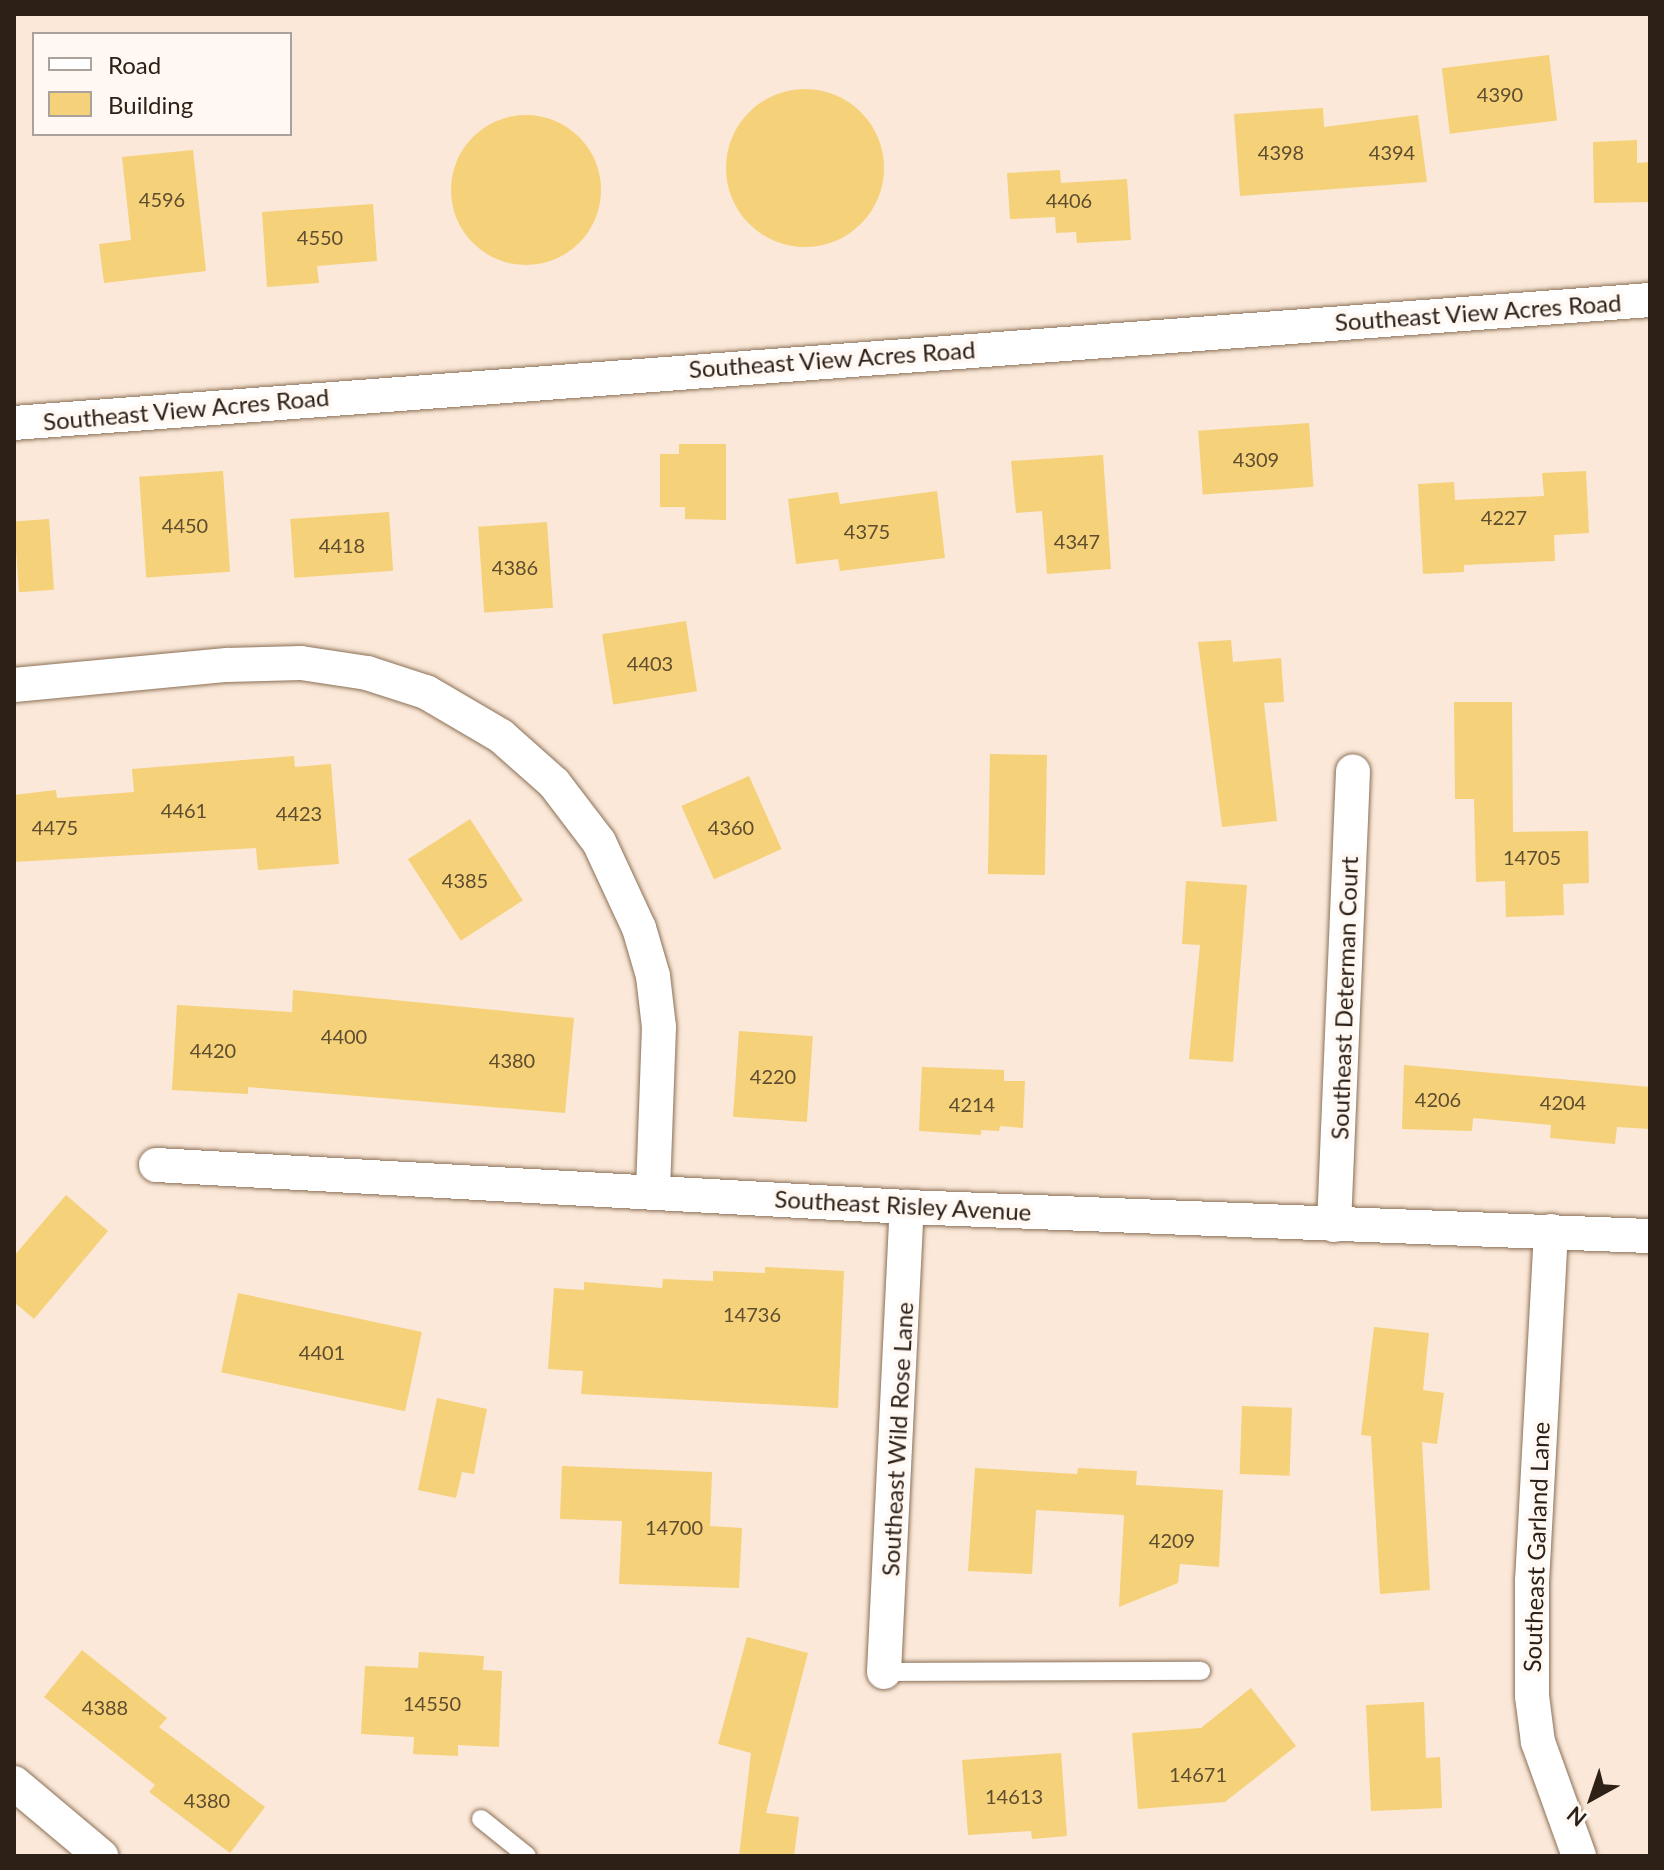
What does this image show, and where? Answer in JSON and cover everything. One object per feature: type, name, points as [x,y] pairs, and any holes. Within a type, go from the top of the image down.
[{"type":"street","name":"Southeast View Acres Road","points":[[14,423],[1650,300]]},
{"type":"street","points":[[14,685],[227,665],[301,663],[367,673],[426,692],[501,736],[554,783],[599,842],[639,928],[653,976],[659,1027],[653,1190]]},
{"type":"street","name":"Southeast Determan Court","points":[[1334,1225],[1353,771]]},
{"type":"street","name":"Southeast Risley Avenue","points":[[156,1165],[653,1190],[907,1207],[1650,1236]]},
{"type":"street","name":"Southeast Wild Rose Lane","points":[[884,1672],[907,1207]]},
{"type":"street","name":"Southeast Garland Lane","points":[[1551,1231],[1532,1581],[1532,1696],[1538,1742],[1579,1856]]},
{"type":"street","points":[[14,1783],[101,1856]]},
{"type":"lane","points":[[884,1672],[1201,1671]]},
{"type":"lane","points":[[481,1819],[527,1856]]},
{"type":"building","points":[[1549,55],[1557,121],[1450,134],[1442,68]]},
{"type":"building","points":[[805,89],[835,95],[861,112],[878,138],[884,168],[878,198],[861,224],[835,241],[805,247],[775,241],[749,224],[732,198],[726,168],[732,138],[749,112],[775,95]]},
{"type":"building","points":[[1323,108],[1324,127],[1418,115],[1427,182],[1240,196],[1234,114]]},
{"type":"building","points":[[526,115],[555,121],[579,137],[595,161],[601,190],[595,219],[579,243],[555,259],[526,265],[497,259],[473,243],[457,219],[451,190],[457,161],[473,137],[497,121]]},
{"type":"building","points":[[1637,140],[1637,163],[1650,162],[1650,202],[1594,203],[1593,142]]},
{"type":"building","points":[[193,150],[206,271],[104,283],[99,244],[131,240],[122,157]]},
{"type":"building","points":[[1060,170],[1061,183],[1127,179],[1131,240],[1077,243],[1076,232],[1056,233],[1055,217],[1010,219],[1007,173]]},
{"type":"building","points":[[373,204],[377,261],[317,266],[319,283],[267,287],[262,212]]},
{"type":"building","points":[[1309,423],[1313,487],[1203,495],[1198,431]]},
{"type":"building","points":[[679,444],[726,444],[726,520],[685,519],[685,507],[660,507],[660,454],[679,454]]},
{"type":"building","points":[[1103,455],[1111,569],[1047,574],[1042,511],[1016,513],[1011,461]]},
{"type":"building","points":[[223,471],[230,572],[146,578],[139,477]]},
{"type":"building","points":[[1586,471],[1589,533],[1554,535],[1555,561],[1464,565],[1464,572],[1423,574],[1418,484],[1454,482],[1455,500],[1544,496],[1542,473]]},
{"type":"building","points":[[937,491],[945,558],[840,571],[838,559],[796,564],[788,499],[838,492],[840,504]]},
{"type":"building","points":[[389,512],[393,571],[294,578],[290,519]]},
{"type":"building","points":[[49,519],[54,590],[19,592],[14,521]]},
{"type":"building","points":[[547,522],[553,608],[484,613],[478,527]]},
{"type":"building","points":[[686,621],[697,691],[613,704],[602,634]]},
{"type":"building","points":[[1231,640],[1233,662],[1281,658],[1284,702],[1264,703],[1277,821],[1222,827],[1198,642]]},
{"type":"building","points":[[1454,702],[1512,702],[1513,832],[1588,831],[1589,883],[1563,884],[1564,915],[1506,917],[1505,881],[1476,882],[1474,799],[1455,799]]},
{"type":"building","points":[[990,754],[1047,755],[1045,875],[988,874]]},
{"type":"building","points":[[294,756],[295,767],[331,764],[339,864],[258,870],[256,848],[14,862],[14,795],[56,790],[57,798],[134,792],[132,769]]},
{"type":"building","points":[[749,776],[782,849],[714,879],[681,806]]},
{"type":"building","points":[[470,819],[523,900],[461,941],[408,859]]},
{"type":"building","points":[[1186,881],[1247,885],[1233,1062],[1189,1059],[1200,945],[1182,944]]},
{"type":"building","points":[[293,990],[574,1018],[565,1113],[248,1087],[248,1094],[172,1090],[177,1005],[292,1012]]},
{"type":"building","points":[[739,1031],[813,1036],[807,1122],[733,1117]]},
{"type":"building","points":[[1404,1065],[1650,1087],[1650,1129],[1617,1127],[1615,1144],[1550,1138],[1551,1125],[1473,1118],[1472,1131],[1402,1129]]},
{"type":"building","points":[[922,1067],[1004,1070],[1004,1081],[1025,1081],[1023,1128],[1000,1126],[999,1131],[981,1130],[981,1135],[919,1131]]},
{"type":"building","points":[[66,1195],[108,1231],[34,1319],[14,1302],[14,1256]]},
{"type":"building","points":[[765,1267],[844,1271],[838,1408],[581,1394],[583,1371],[548,1369],[554,1288],[584,1290],[584,1282],[662,1288],[663,1279],[713,1281],[713,1271],[765,1273]]},
{"type":"building","points":[[238,1293],[422,1332],[405,1411],[221,1372]]},
{"type":"building","points":[[1374,1327],[1429,1333],[1423,1390],[1444,1393],[1437,1444],[1422,1442],[1430,1590],[1380,1594],[1371,1436],[1361,1435]]},
{"type":"building","points":[[437,1398],[487,1409],[474,1474],[462,1472],[456,1498],[418,1490]]},
{"type":"building","points":[[1242,1406],[1292,1408],[1290,1476],[1240,1474]]},
{"type":"building","points":[[562,1466],[712,1472],[710,1526],[742,1528],[739,1588],[619,1584],[622,1521],[560,1519]]},
{"type":"building","points":[[975,1468],[1077,1474],[1078,1468],[1137,1471],[1136,1485],[1223,1490],[1219,1567],[1180,1564],[1178,1583],[1119,1607],[1124,1515],[1036,1510],[1032,1574],[968,1571]]},
{"type":"building","points":[[747,1637],[808,1653],[766,1813],[799,1817],[794,1856],[739,1856],[751,1753],[718,1744]]},
{"type":"building","points":[[82,1650],[167,1718],[159,1727],[265,1807],[230,1853],[149,1792],[155,1785],[44,1697]]},
{"type":"building","points":[[419,1652],[484,1656],[483,1670],[502,1671],[499,1747],[458,1745],[458,1756],[413,1754],[414,1737],[361,1734],[365,1666],[418,1668]]},
{"type":"building","points":[[1251,1688],[1296,1746],[1225,1802],[1138,1809],[1132,1733],[1201,1728]]},
{"type":"building","points":[[1424,1702],[1426,1758],[1440,1757],[1442,1808],[1371,1811],[1366,1705]]},
{"type":"building","points":[[1061,1753],[1067,1836],[1032,1839],[1031,1831],[968,1835],[962,1760]]}]
